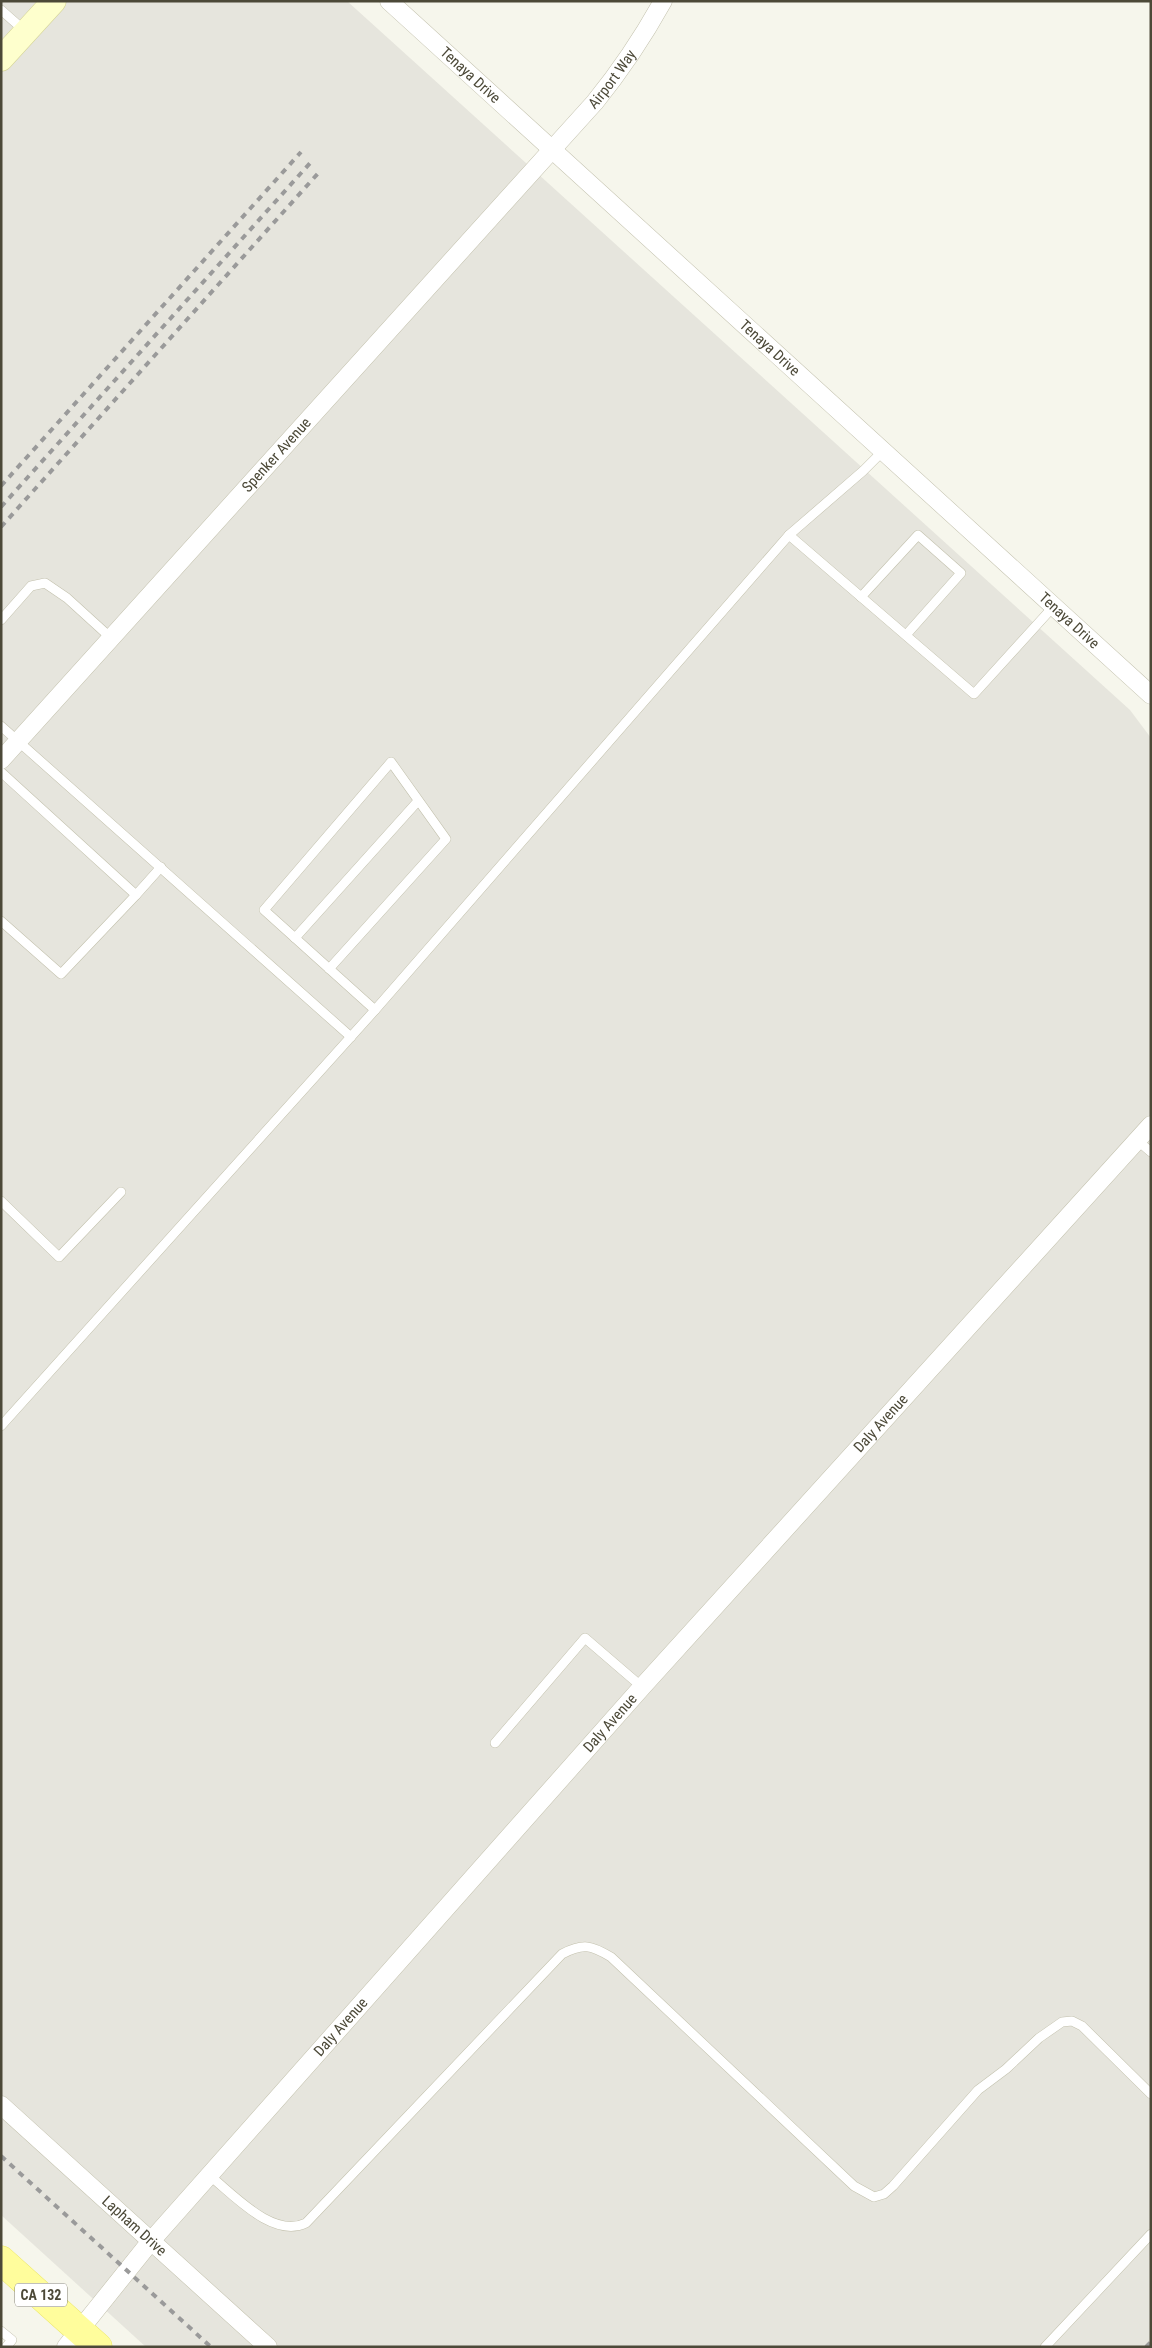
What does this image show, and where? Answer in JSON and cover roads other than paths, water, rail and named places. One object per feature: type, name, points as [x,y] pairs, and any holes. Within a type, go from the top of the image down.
[{"type":"main road","points":[[1,59],[54,1]]},
{"type":"main road","name":"CA 132","points":[[1,2260],[81,2341]]},
{"type":"street","name":"Tenaya Drive","points":[[389,1],[1151,695]]},
{"type":"street","name":"Airport Way","points":[[551,150],[618,73],[647,30],[662,1]]},
{"type":"street","name":"Spenker Avenue","points":[[1,760],[551,150]]},
{"type":"street","name":"Daly Avenue","points":[[81,2341],[151,2241],[642,1687],[1151,1125]]},
{"type":"street","name":"Lapham Drive","points":[[1,2105],[268,2347]]},
{"type":"lane","points":[[1,10],[26,32]]},
{"type":"lane","points":[[1,1426],[375,1010],[789,535],[864,471],[882,452]]},
{"type":"lane","points":[[789,535],[974,694],[1053,607]]},
{"type":"lane","points":[[861,597],[918,535],[961,573],[906,635]]},
{"type":"lane","points":[[1,620],[31,586],[45,583],[67,598],[111,638]]},
{"type":"lane","points":[[1,726],[351,1037]]},
{"type":"lane","points":[[329,969],[446,839],[391,762],[264,910],[329,969],[375,1010]]},
{"type":"lane","points":[[1,772],[136,895]]},
{"type":"lane","points":[[295,938],[418,801]]},
{"type":"lane","points":[[1,921],[61,974],[161,867]]},
{"type":"lane","points":[[1137,1140],[1151,1152]]},
{"type":"lane","points":[[1,1201],[59,1257],[121,1192]]},
{"type":"lane","points":[[495,1743],[584,1638],[642,1687]]},
{"type":"lane","points":[[210,2175],[272,2223],[285,2228],[296,2228],[306,2223],[562,1954],[577,1946],[595,1948],[611,1957],[854,2186],[874,2197],[884,2194],[893,2186],[978,2090],[1006,2069],[1038,2038],[1062,2022],[1072,2020],[1082,2026],[1151,2094]]},
{"type":"lane","points":[[1045,2347],[1151,2234]]},
{"type":"lane","points":[[1,2331],[12,2340],[6,2347]]},
{"type":"railway","points":[[1,486],[301,152]]},
{"type":"railway","points":[[1,507],[311,162]]},
{"type":"railway","points":[[1,527],[321,170]]},
{"type":"railway","points":[[1,2156],[211,2347]]},
{"type":"railway","points":[[1146,2347],[1151,2342]]}]
